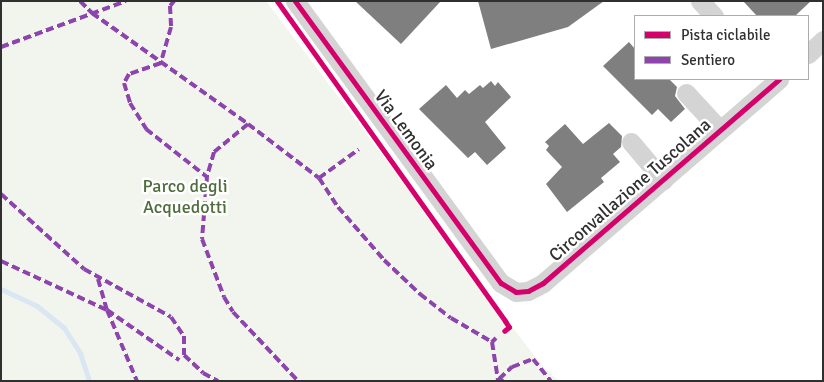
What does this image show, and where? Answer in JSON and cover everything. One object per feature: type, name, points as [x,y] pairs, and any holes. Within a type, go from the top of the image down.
[{"type":"street","name":"Via Lemonia","points":[[295,1],[495,274]]},
{"type":"street","points":[[700,1],[713,15]]},
{"type":"street","points":[[809,53],[823,40]]},
{"type":"street","name":"Circonvallazione Tuscolana","points":[[495,274],[511,292],[534,289],[663,180],[774,80]]},
{"type":"street","points":[[686,93],[720,130]]},
{"type":"street","points":[[631,142],[663,180]]},
{"type":"green space","name":"Parco degli Acquedotti","points":[[1,1],[266,1],[542,366],[559,381],[1,381]]},
{"type":"building","points":[[355,1],[441,1],[401,44]]},
{"type":"building","points":[[478,1],[604,1],[568,27],[491,49]]},
{"type":"building","points":[[743,1],[811,1],[796,15],[756,15]]},
{"type":"building","points":[[629,42],[634,48],[634,80],[670,80],[677,87],[675,96],[685,109],[671,122],[658,109],[652,115],[603,66]]},
{"type":"building","points":[[491,81],[495,86],[498,82],[511,97],[485,122],[506,148],[487,165],[475,152],[468,158],[419,109],[446,85],[457,98],[465,90],[469,94],[480,85],[483,88]]},
{"type":"building","points":[[609,123],[622,136],[621,147],[613,154],[620,162],[601,178],[604,182],[567,212],[546,184],[562,167],[546,150],[549,146],[545,142],[565,124],[583,144]]},
{"type":"waterway","points":[[1,289],[37,306],[64,328],[80,353],[89,381]]},
{"type":"marked path","points":[[80,1],[92,13],[248,124],[214,152],[207,177],[202,239],[224,297],[233,312],[298,381]]},
{"type":"marked path","points":[[1,47],[126,1]]},
{"type":"marked path","points":[[174,1],[170,6],[171,27],[161,63],[129,74],[124,83],[130,103],[146,129],[207,177]]},
{"type":"marked path","points":[[248,124],[319,178],[338,207],[384,260],[420,294],[451,318],[492,342]]},
{"type":"marked path","points":[[319,178],[359,149]]},
{"type":"marked path","points":[[1,194],[84,269],[171,317],[184,336],[184,355],[203,373],[218,381]]},
{"type":"marked path","points":[[1,261],[107,310],[137,381]]},
{"type":"marked path","points":[[98,279],[107,310],[179,360]]},
{"type":"marked path","points":[[496,338],[492,342],[498,381]]},
{"type":"marked path","points":[[503,381],[499,379],[512,367],[533,359],[551,381]]},
{"type":"cycle path","points":[[277,1],[505,321],[509,327],[504,331]]},
{"type":"cycle path","points":[[295,1],[501,283],[516,292],[528,291],[543,283],[778,80]]}]
